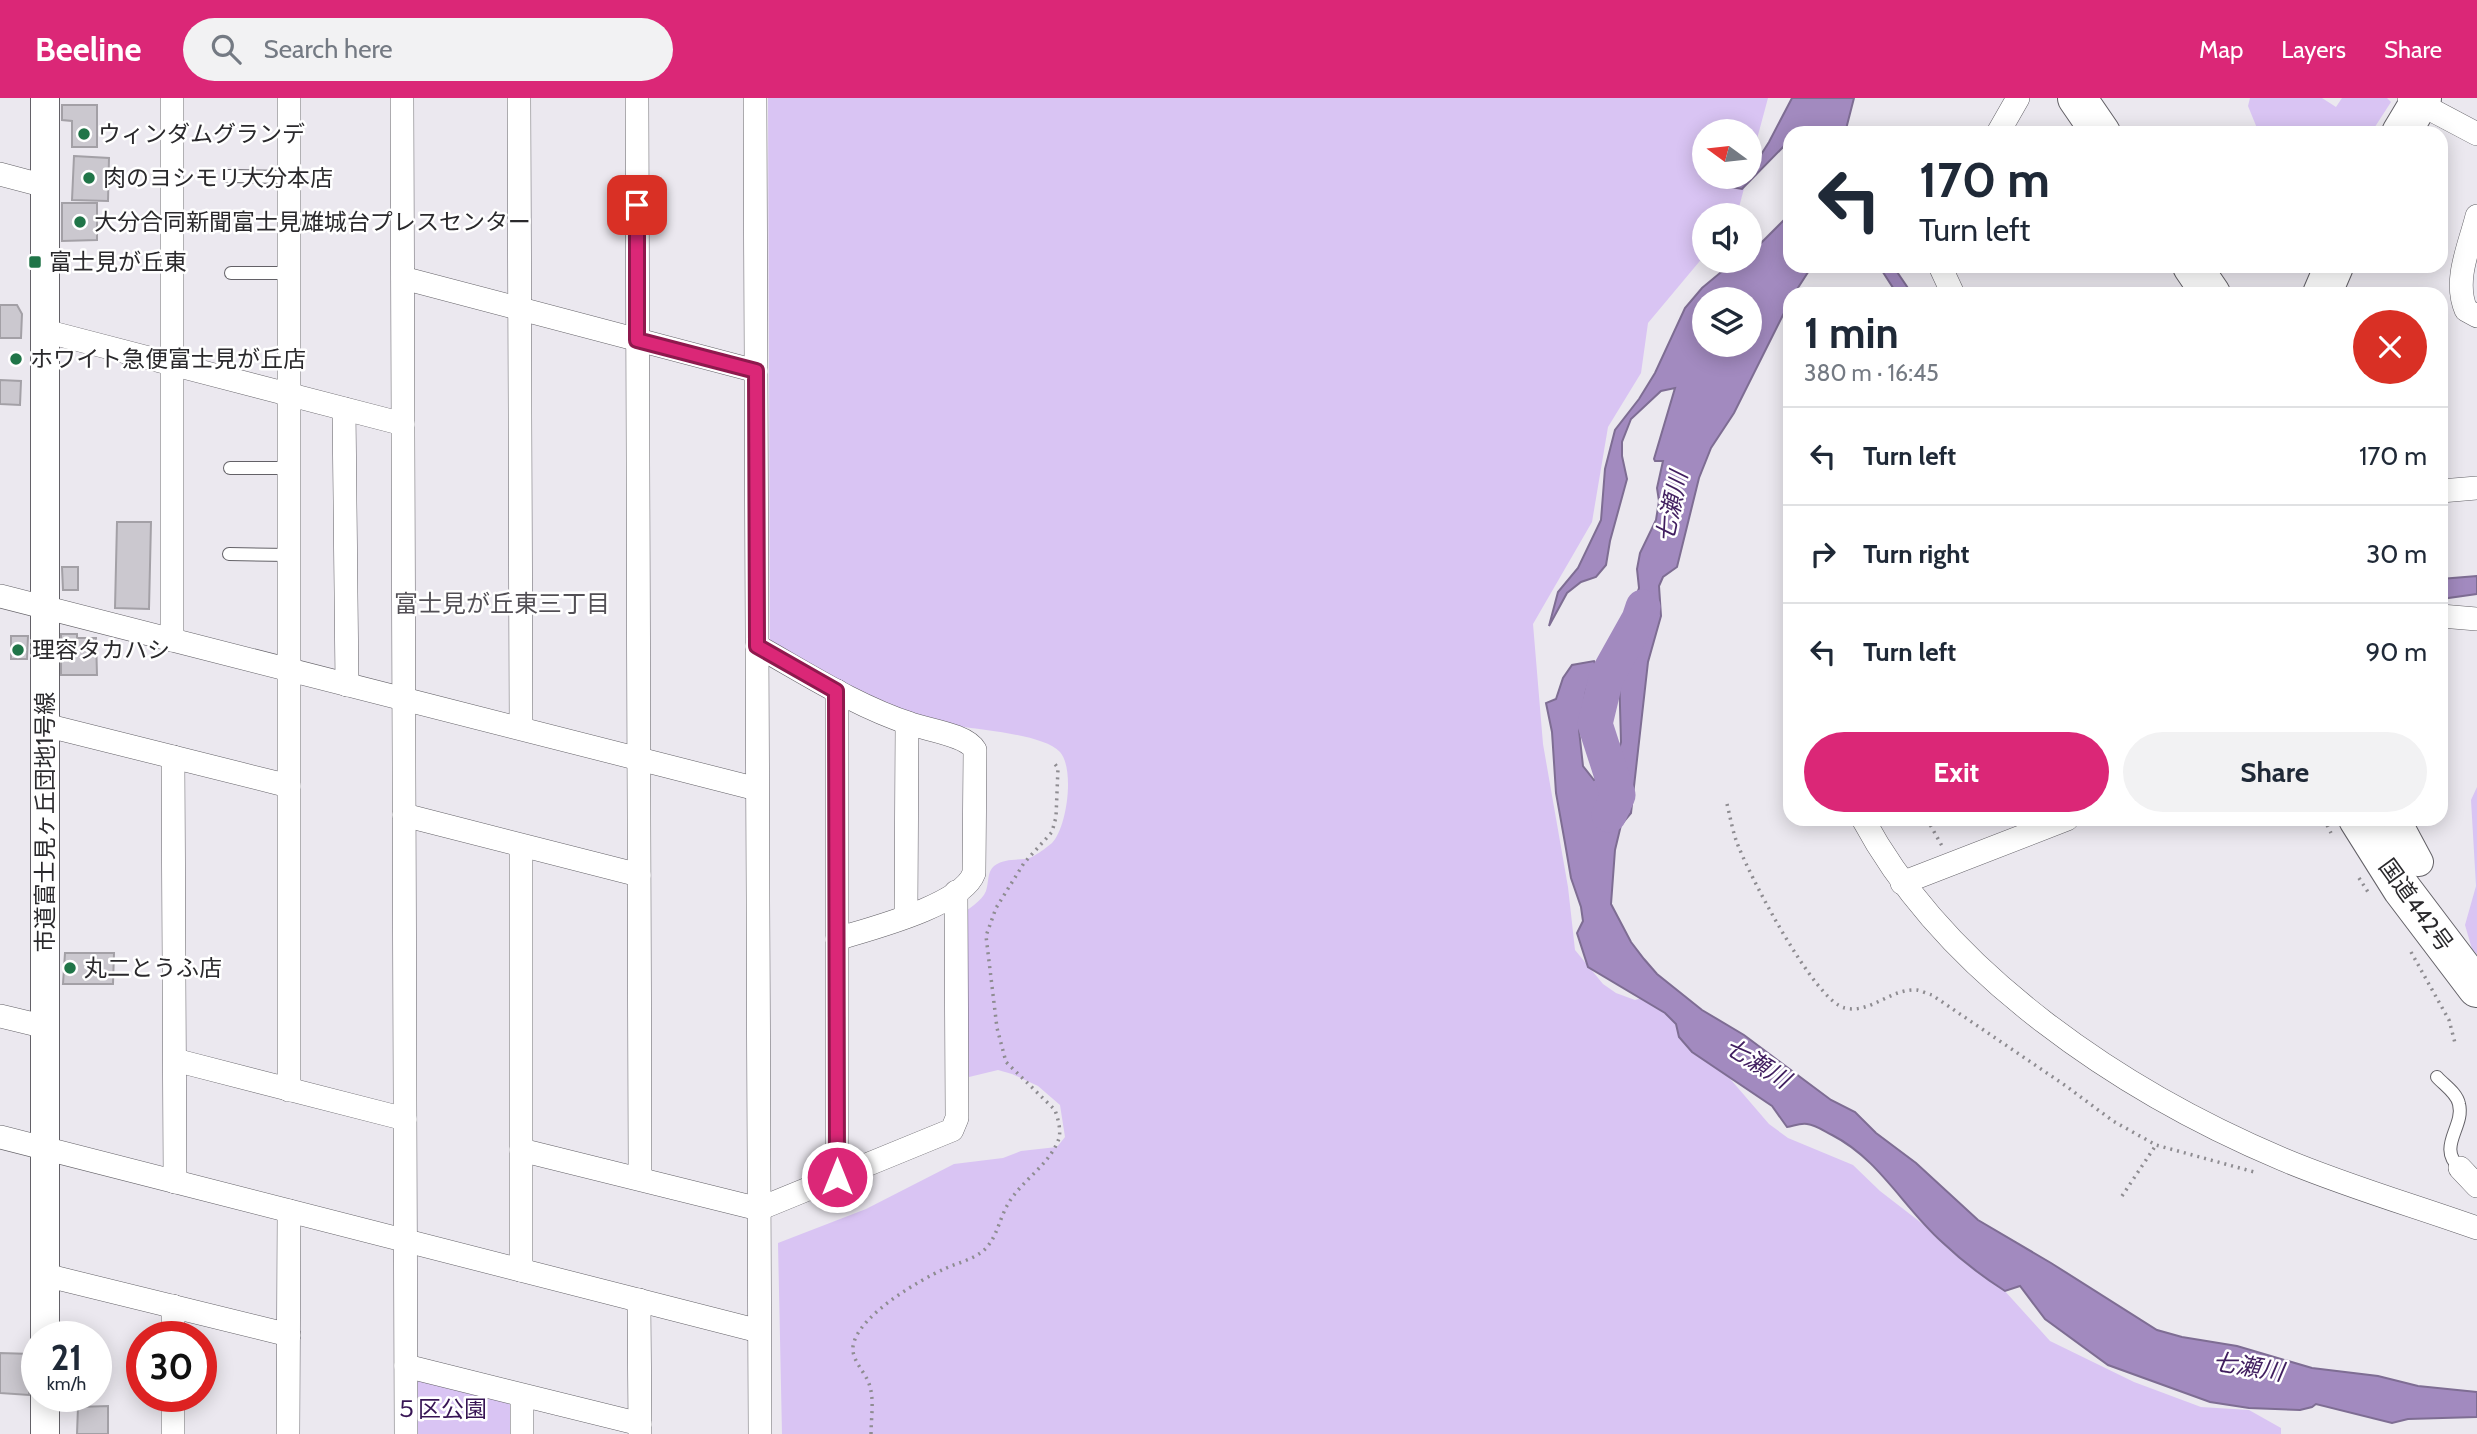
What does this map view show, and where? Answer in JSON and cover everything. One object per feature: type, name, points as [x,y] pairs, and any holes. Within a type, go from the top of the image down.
[{"type":"highway","points":[[2077,98],[2096,126]]},
{"type":"highway","name":"国道442号","points":[[2346,829],[2402,889],[2477,988]]},
{"type":"street","name":"市道富士見ヶ丘団地1号線","points":[[46,98],[46,1321]]},
{"type":"street","points":[[172,98],[172,640]]},
{"type":"street","points":[[289,98],[289,1090]]},
{"type":"street","points":[[402,98],[406,1434]]},
{"type":"street","points":[[519,98],[521,729]]},
{"type":"street","points":[[637,98],[640,1178]]},
{"type":"street","points":[[755,98],[760,1434]]},
{"type":"street","points":[[2002,126],[2018,98]]},
{"type":"street","points":[[2413,108],[2477,134]]},
{"type":"street","points":[[0,174],[45,186]]},
{"type":"street","points":[[2477,216],[2464,260],[2462,290],[2466,310],[2477,316]]},
{"type":"street","points":[[403,278],[756,371]]},
{"type":"street","points":[[45,331],[403,424]]},
{"type":"street","points":[[344,408],[347,685]]},
{"type":"street","points":[[2448,490],[2477,488]]},
{"type":"street","points":[[0,596],[757,789]]},
{"type":"street","points":[[2448,617],[2477,619]]},
{"type":"street","points":[[757,646],[836,691],[906,723],[967,741],[975,750],[974,873],[969,882],[934,907],[837,939]]},
{"type":"street","points":[[836,691],[837,1177]]},
{"type":"street","points":[[906,723],[906,916]]},
{"type":"street","points":[[45,725],[289,786]]},
{"type":"street","points":[[173,757],[175,1182]]},
{"type":"street","points":[[404,815],[639,875]]},
{"type":"street","points":[[1867,826],[1902,883],[1949,938],[1993,979],[2077,1044],[2166,1101],[2285,1161],[2477,1228]]},
{"type":"street","points":[[1902,883],[2049,826]]},
{"type":"street","points":[[2400,826],[2419,862]]},
{"type":"street","points":[[521,846],[521,1270]]},
{"type":"street","points":[[521,1150],[759,1209],[952,1130],[956,1125],[956,892]]},
{"type":"street","points":[[0,1016],[46,1027]]},
{"type":"street","points":[[175,1060],[405,1119]]},
{"type":"street","points":[[0,1137],[759,1331]]},
{"type":"street","points":[[2460,1168],[2477,1186]]},
{"type":"street","points":[[288,1434],[289,1211]]},
{"type":"street","points":[[46,1275],[289,1335]]},
{"type":"street","points":[[406,1366],[640,1429],[639,1300]]},
{"type":"street","points":[[173,1306],[173,1321]]},
{"type":"street","points":[[522,1396],[522,1434]]},
{"type":"street","points":[[46,1412],[46,1434]]},
{"type":"street","points":[[173,1412],[173,1434]]},
{"type":"lane","points":[[228,176],[289,177]]},
{"type":"lane","points":[[231,273],[289,273]]},
{"type":"lane","points":[[230,468],[289,468]]},
{"type":"lane","points":[[229,554],[289,555]]},
{"type":"lane","points":[[2437,1077],[2456,1096],[2459,1104],[2459,1115],[2450,1150],[2454,1163],[2460,1168]]},
{"type":"path","points":[[872,1434],[871,1389],[853,1352],[856,1336],[872,1317],[894,1298],[919,1282],[982,1252],[991,1243],[1007,1205],[1018,1188],[1051,1154],[1059,1140],[1055,1110],[1006,1062],[997,1028],[986,936],[996,908],[1024,863],[1052,832],[1056,817],[1058,768],[1054,763]]},
{"type":"path","points":[[1727,804],[1736,840],[1749,872],[1796,956],[1834,1005],[1851,1009],[1863,1007],[1897,993],[1916,990],[1932,995],[2113,1121],[2156,1145],[2264,1174]]},
{"type":"path","points":[[1931,826],[1949,864]]},
{"type":"path","points":[[2355,872],[2374,901]]},
{"type":"path","points":[[2404,943],[2449,1020],[2455,1043]]},
{"type":"path","points":[[2122,1196],[2156,1145]]},
{"type":"green space","points":[[768,98],[1768,98],[1762,120],[1692,119],[1692,189],[1744,189],[1740,203],[1692,203],[1692,270],[1648,323],[1641,373],[1608,427],[1592,522],[1533,624],[1543,744],[1568,887],[1575,950],[1603,984],[1616,993],[1635,1000],[1645,997],[1664,1002],[1769,1124],[1788,1138],[1853,1165],[1880,1191],[1994,1279],[2050,1341],[2134,1382],[2201,1407],[2249,1410],[2281,1428],[2281,1434],[782,1434],[778,1243],[866,1209],[954,1164],[1057,1147],[1065,1137],[1060,1105],[1038,1086],[998,1070],[969,1077],[960,1063],[959,916],[984,895],[990,871],[994,866],[1005,861],[1031,857],[1052,843],[1062,825],[1068,784],[1065,760],[1051,745],[1021,736],[942,723],[896,708],[832,677],[770,640]]},
{"type":"green space","points":[[2250,98],[2322,98],[2336,107],[2342,98],[2387,98],[2391,102],[2376,126],[2256,126],[2248,106]]},
{"type":"green space","points":[[2477,787],[2477,954],[2472,949],[2465,925],[2476,886],[2471,800]]},
{"type":"green space","name":"５区公園","points":[[419,1379],[511,1401],[517,1434],[414,1434],[415,1385]]},
{"type":"water","points":[[1792,98],[1854,98],[1847,126],[1783,126],[1783,147],[1762,169],[1762,153]]},
{"type":"water","points":[[1783,221],[1783,273],[1808,273],[1798,287],[1783,287],[1783,315],[1762,357],[1762,287],[1703,287],[1720,273],[1762,273],[1762,242]]},
{"type":"water","points":[[1884,273],[1898,273],[1907,287],[1892,287]]},
{"type":"water","points":[[1692,300],[1692,357],[1762,357],[1734,413],[1711,448],[1699,478],[1677,567],[1663,577],[1659,586],[1661,616],[1648,662],[1631,813],[1621,825],[1615,850],[1611,904],[1631,942],[1657,974],[1702,1010],[1744,1035],[1831,1100],[1855,1112],[1978,1220],[2157,1330],[2237,1346],[2312,1368],[2378,1376],[2418,1386],[2477,1392],[2477,1417],[2408,1419],[2392,1423],[2316,1404],[2300,1410],[2249,1408],[2210,1402],[2108,1365],[2045,1319],[2020,1286],[2005,1291],[1957,1255],[1928,1228],[1877,1170],[1849,1145],[1810,1125],[1787,1127],[1772,1106],[1692,1052],[1679,1037],[1676,1024],[1665,1013],[1588,967],[1577,933],[1583,921],[1571,878],[1556,793],[1552,732],[1546,703],[1556,699],[1563,678],[1572,665],[1594,661],[1598,670],[1586,691],[1579,730],[1583,766],[1594,780],[1613,770],[1621,742],[1619,671],[1624,633],[1639,588],[1637,569],[1640,553],[1656,520],[1659,501],[1657,488],[1663,461],[1654,459],[1675,388],[1661,391],[1631,419],[1622,442],[1627,479],[1606,565],[1596,577],[1581,582],[1567,593],[1549,626],[1558,592],[1578,568],[1601,520],[1605,469],[1615,430],[1655,373],[1685,308]]},
{"type":"water","points":[[2477,576],[2477,594],[2448,598],[2448,578]]},
{"type":"building","name":"ウィンダムグランデ","points":[[62,105],[97,105],[97,147],[72,147],[72,121],[62,120]]},
{"type":"building","points":[[74,156],[109,158],[108,201],[72,200]]},
{"type":"building","name":"大分合同新聞富士見雄城台プレスセンター","points":[[62,203],[97,203],[97,240],[62,241]]},
{"type":"building","points":[[0,305],[17,305],[22,314],[21,338],[0,338]]},
{"type":"building","points":[[0,380],[21,381],[20,405],[0,404]]},
{"type":"building","points":[[117,522],[151,522],[149,609],[115,608]]},
{"type":"building","points":[[62,567],[78,567],[78,590],[63,590]]},
{"type":"building","points":[[61,634],[77,634],[77,638],[96,638],[97,675],[61,675]]},
{"type":"building","points":[[11,636],[28,636],[27,659],[11,659]]},
{"type":"building","points":[[65,953],[114,953],[113,984],[63,984]]},
{"type":"building","points":[[0,1353],[21,1354],[21,1394],[0,1393]]},
{"type":"building","points":[[78,1412],[108,1412],[108,1434],[77,1434]]},
{"type":"waterway","name":"七瀬川","points":[[1609,815],[1618,795],[1595,724],[1606,678],[1643,607]]},
{"type":"place","name":"ウィンダムグランデ","points":[[84,134]]},
{"type":"place","name":"肉のヨシモリ大分本店","points":[[89,178]]},
{"type":"place","name":"大分合同新聞富士見雄城台プレスセンター","points":[[80,222]]},
{"type":"place","name":"富士見が丘東","points":[[35,262]]},
{"type":"place","name":"ホワイト急便富士見が丘店","points":[[16,359]]},
{"type":"place","name":"理容タカハシ","points":[[18,650]]},
{"type":"place","name":"丸二とうふ店","points":[[70,968]]},
{"type":"district","name":"富士見が丘東三丁目","points":[[502,604]]},
{"type":"route","points":[[637,205],[637,340],[756,371],[757,646],[836,691],[837,1177]]}]
